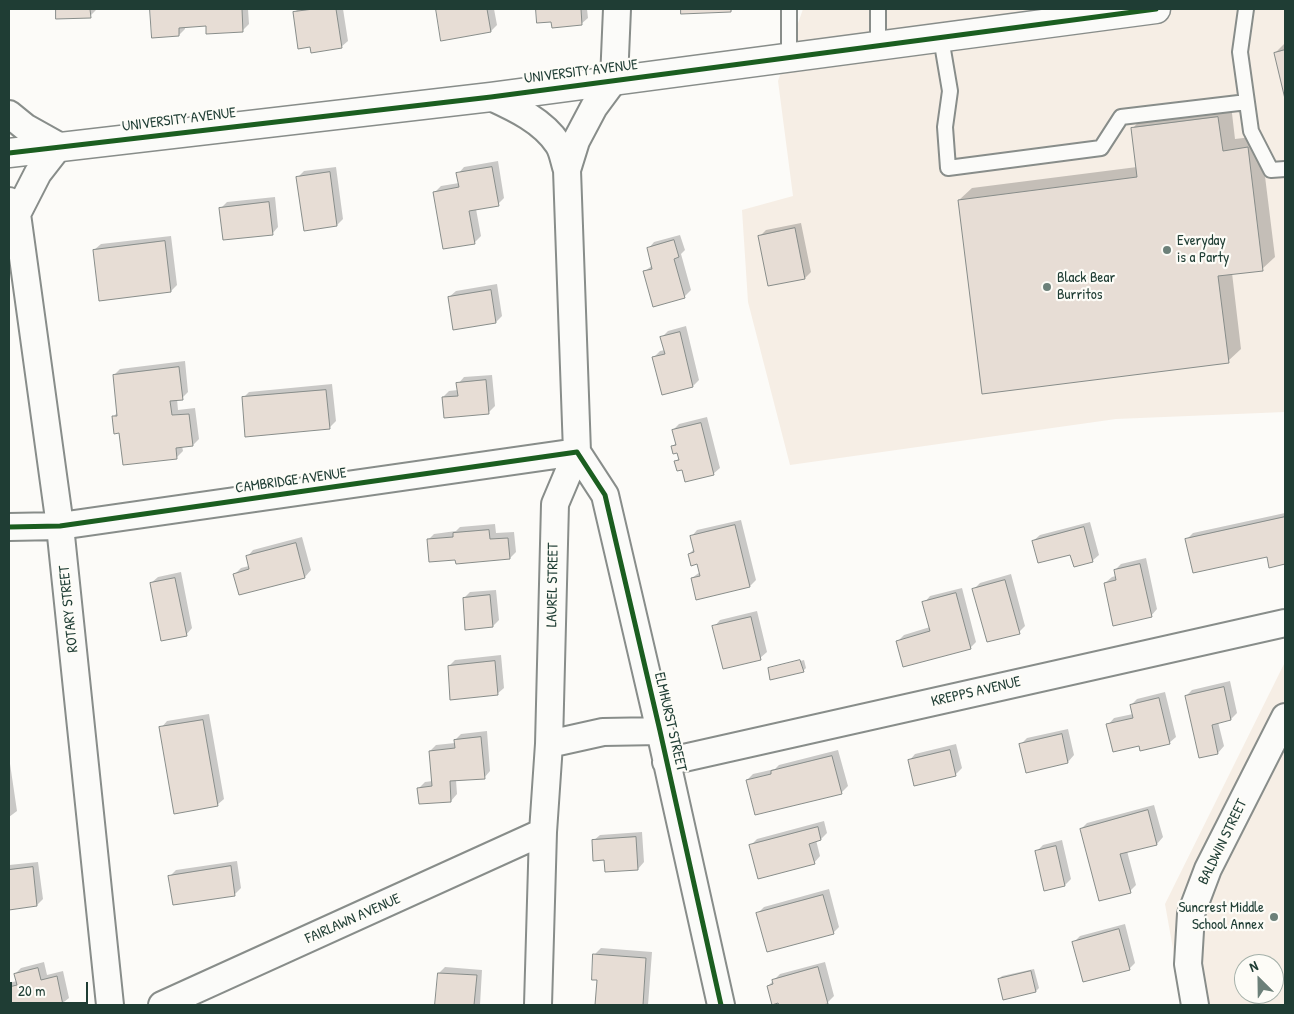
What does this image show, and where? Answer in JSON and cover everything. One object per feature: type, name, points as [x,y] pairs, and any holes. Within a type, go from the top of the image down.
[{"type":"street","points":[[567,170],[576,141],[594,107],[614,80],[617,9]]},
{"type":"street","name":"UNIVERSITY AVENUE","points":[[9,153],[491,97],[941,38],[1035,17],[1156,9]]},
{"type":"street","points":[[491,97],[541,125],[559,144],[567,170]]},
{"type":"street","points":[[9,114],[25,127],[59,146]]},
{"type":"street","name":"ROTARY STREET","points":[[59,146],[13,207],[60,526],[110,1005]]},
{"type":"street","name":"LAUREL STREET","points":[[538,1005],[549,744],[555,504],[577,452],[567,170]]},
{"type":"street","name":"CAMBRIDGE AVENUE","points":[[9,527],[60,526],[577,452]]},
{"type":"street","name":"ELMHURST STREET","points":[[577,452],[605,495],[721,1005]]},
{"type":"street","name":"KREPPS AVENUE","points":[[666,762],[1285,623]]},
{"type":"street","name":"BALDWIN STREET","points":[[1195,1005],[1188,964],[1191,914],[1208,869],[1285,717]]},
{"type":"street","points":[[549,744],[602,732],[660,732]]},
{"type":"street","name":"FAIRLAWN AVENUE","points":[[162,1005],[544,832]]},
{"type":"lane","points":[[789,9],[789,58]]},
{"type":"lane","points":[[878,9],[878,45]]},
{"type":"lane","points":[[1246,9],[1240,52],[1251,132],[1271,170],[1285,168]]},
{"type":"lane","points":[[941,38],[950,91],[946,127],[948,168],[1101,148],[1121,117],[1247,102]]},
{"type":"shaded area","points":[[803,9],[1285,9],[1285,412],[1116,419],[790,465],[748,302],[742,210],[793,196],[778,81]]},
{"type":"shaded area","points":[[1285,662],[1285,1005],[1183,1005],[1165,904]]},
{"type":"building","points":[[56,9],[90,9],[91,18],[56,19]]},
{"type":"building","points":[[150,9],[242,9],[243,32],[206,34],[206,26],[179,28],[179,36],[152,38]]},
{"type":"building","points":[[314,9],[336,9],[342,48],[311,53],[310,47],[298,49],[293,12]]},
{"type":"building","points":[[436,9],[487,9],[491,32],[441,41]]},
{"type":"building","points":[[536,9],[581,9],[582,25],[552,28],[551,22],[537,23]]},
{"type":"building","points":[[681,9],[731,9],[731,12],[681,14]]},
{"type":"building","points":[[1285,50],[1285,99],[1274,53]]},
{"type":"building","points":[[1218,117],[1223,151],[1248,147],[1263,271],[1218,276],[1229,363],[982,394],[958,200],[1137,177],[1131,128]]},
{"type":"building","points":[[492,167],[499,206],[469,211],[475,244],[443,249],[433,192],[459,187],[456,173]]},
{"type":"building","points":[[330,172],[337,226],[304,231],[296,177]]},
{"type":"building","points":[[269,202],[273,235],[223,240],[219,208]]},
{"type":"building","points":[[795,228],[805,279],[768,286],[758,236]]},
{"type":"building","points":[[674,240],[679,257],[674,259],[685,298],[653,307],[643,271],[652,269],[647,248]]},
{"type":"building","points":[[165,241],[171,292],[99,301],[93,250]]},
{"type":"building","points":[[491,290],[496,323],[453,330],[448,297]]},
{"type":"building","points":[[680,332],[693,387],[662,395],[652,357],[665,354],[660,337]]},
{"type":"building","points":[[179,367],[183,400],[170,401],[172,415],[189,414],[193,446],[176,448],[177,459],[123,465],[119,433],[114,434],[112,416],[117,416],[113,375]]},
{"type":"building","points":[[486,380],[489,414],[444,418],[442,397],[458,396],[456,383]]},
{"type":"building","points":[[326,390],[330,429],[245,437],[242,397]]},
{"type":"building","points":[[701,423],[714,475],[685,482],[682,470],[677,471],[674,461],[679,460],[677,453],[673,454],[671,446],[676,445],[672,430]]},
{"type":"building","points":[[1285,517],[1285,564],[1269,568],[1267,557],[1193,573],[1185,539]]},
{"type":"building","points":[[735,525],[750,587],[696,600],[691,578],[700,576],[697,564],[691,566],[688,554],[694,552],[690,536]]},
{"type":"building","points":[[1084,527],[1093,562],[1074,567],[1070,555],[1038,563],[1032,541]]},
{"type":"building","points":[[489,530],[490,539],[508,538],[510,559],[456,564],[455,560],[429,562],[427,539],[453,537],[453,533]]},
{"type":"building","points":[[296,543],[305,578],[239,595],[233,574],[249,569],[246,556]]},
{"type":"building","points":[[1140,564],[1152,617],[1113,626],[1104,583],[1116,580],[1114,570]]},
{"type":"building","points":[[175,578],[187,636],[161,641],[150,583]]},
{"type":"building","points":[[1005,580],[1020,634],[987,642],[972,589]]},
{"type":"building","points":[[956,593],[971,649],[903,667],[896,641],[930,631],[922,602]]},
{"type":"building","points":[[490,595],[493,627],[465,630],[463,598]]},
{"type":"building","points":[[751,617],[761,660],[723,669],[712,626]]},
{"type":"building","points":[[800,660],[804,672],[770,680],[768,668]]},
{"type":"building","points":[[495,661],[498,695],[450,700],[448,666]]},
{"type":"building","points":[[1224,687],[1231,720],[1212,725],[1218,754],[1199,758],[1185,696]]},
{"type":"building","points":[[1159,698],[1170,744],[1140,751],[1139,746],[1113,752],[1106,724],[1133,718],[1130,705]]},
{"type":"building","points":[[203,720],[218,806],[174,814],[159,727]]},
{"type":"building","points":[[1062,734],[1068,763],[1026,773],[1019,744]]},
{"type":"building","points":[[481,737],[485,779],[450,781],[451,802],[419,804],[417,788],[432,786],[429,751],[455,748],[454,740]]},
{"type":"building","points":[[950,750],[956,776],[914,786],[908,760]]},
{"type":"building","points":[[832,756],[842,794],[755,815],[746,780],[771,774],[771,771]]},
{"type":"building","points":[[1148,810],[1157,845],[1120,854],[1131,893],[1099,901],[1080,829]]},
{"type":"building","points":[[818,827],[821,840],[809,844],[815,864],[758,879],[749,845]]},
{"type":"building","points":[[636,837],[638,870],[605,872],[604,860],[593,861],[592,840]]},
{"type":"building","points":[[1056,846],[1065,886],[1044,891],[1035,851]]},
{"type":"building","points":[[231,866],[235,896],[173,905],[168,876]]},
{"type":"building","points":[[33,867],[37,906],[9,910],[9,870]]},
{"type":"building","points":[[823,895],[834,934],[767,952],[756,913]]},
{"type":"building","points":[[1119,929],[1130,970],[1083,982],[1072,942]]},
{"type":"building","points":[[593,954],[646,958],[643,1005],[595,1005],[597,980],[592,980]]},
{"type":"building","points":[[818,967],[828,1004],[779,1005],[778,1003],[772,1005],[767,986],[773,984],[772,980]]},
{"type":"building","points":[[38,968],[41,980],[57,976],[63,1005],[9,1005],[9,987],[17,985],[14,974]]},
{"type":"building","points":[[1031,971],[1036,992],[1003,1000],[998,979]]},
{"type":"building","points":[[438,973],[477,975],[474,1005],[435,1005]]},
{"type":"cycle path","points":[[9,153],[491,97],[1156,9]]},
{"type":"cycle path","points":[[9,527],[60,526],[577,452],[605,495],[721,1005]]},
{"type":"place","name":"Everyday is a Party","points":[[1167,250]]},
{"type":"place","name":"Black Bear Burritos","points":[[1047,287]]},
{"type":"place","name":"Suncrest Middle School Annex","points":[[1274,917]]}]
